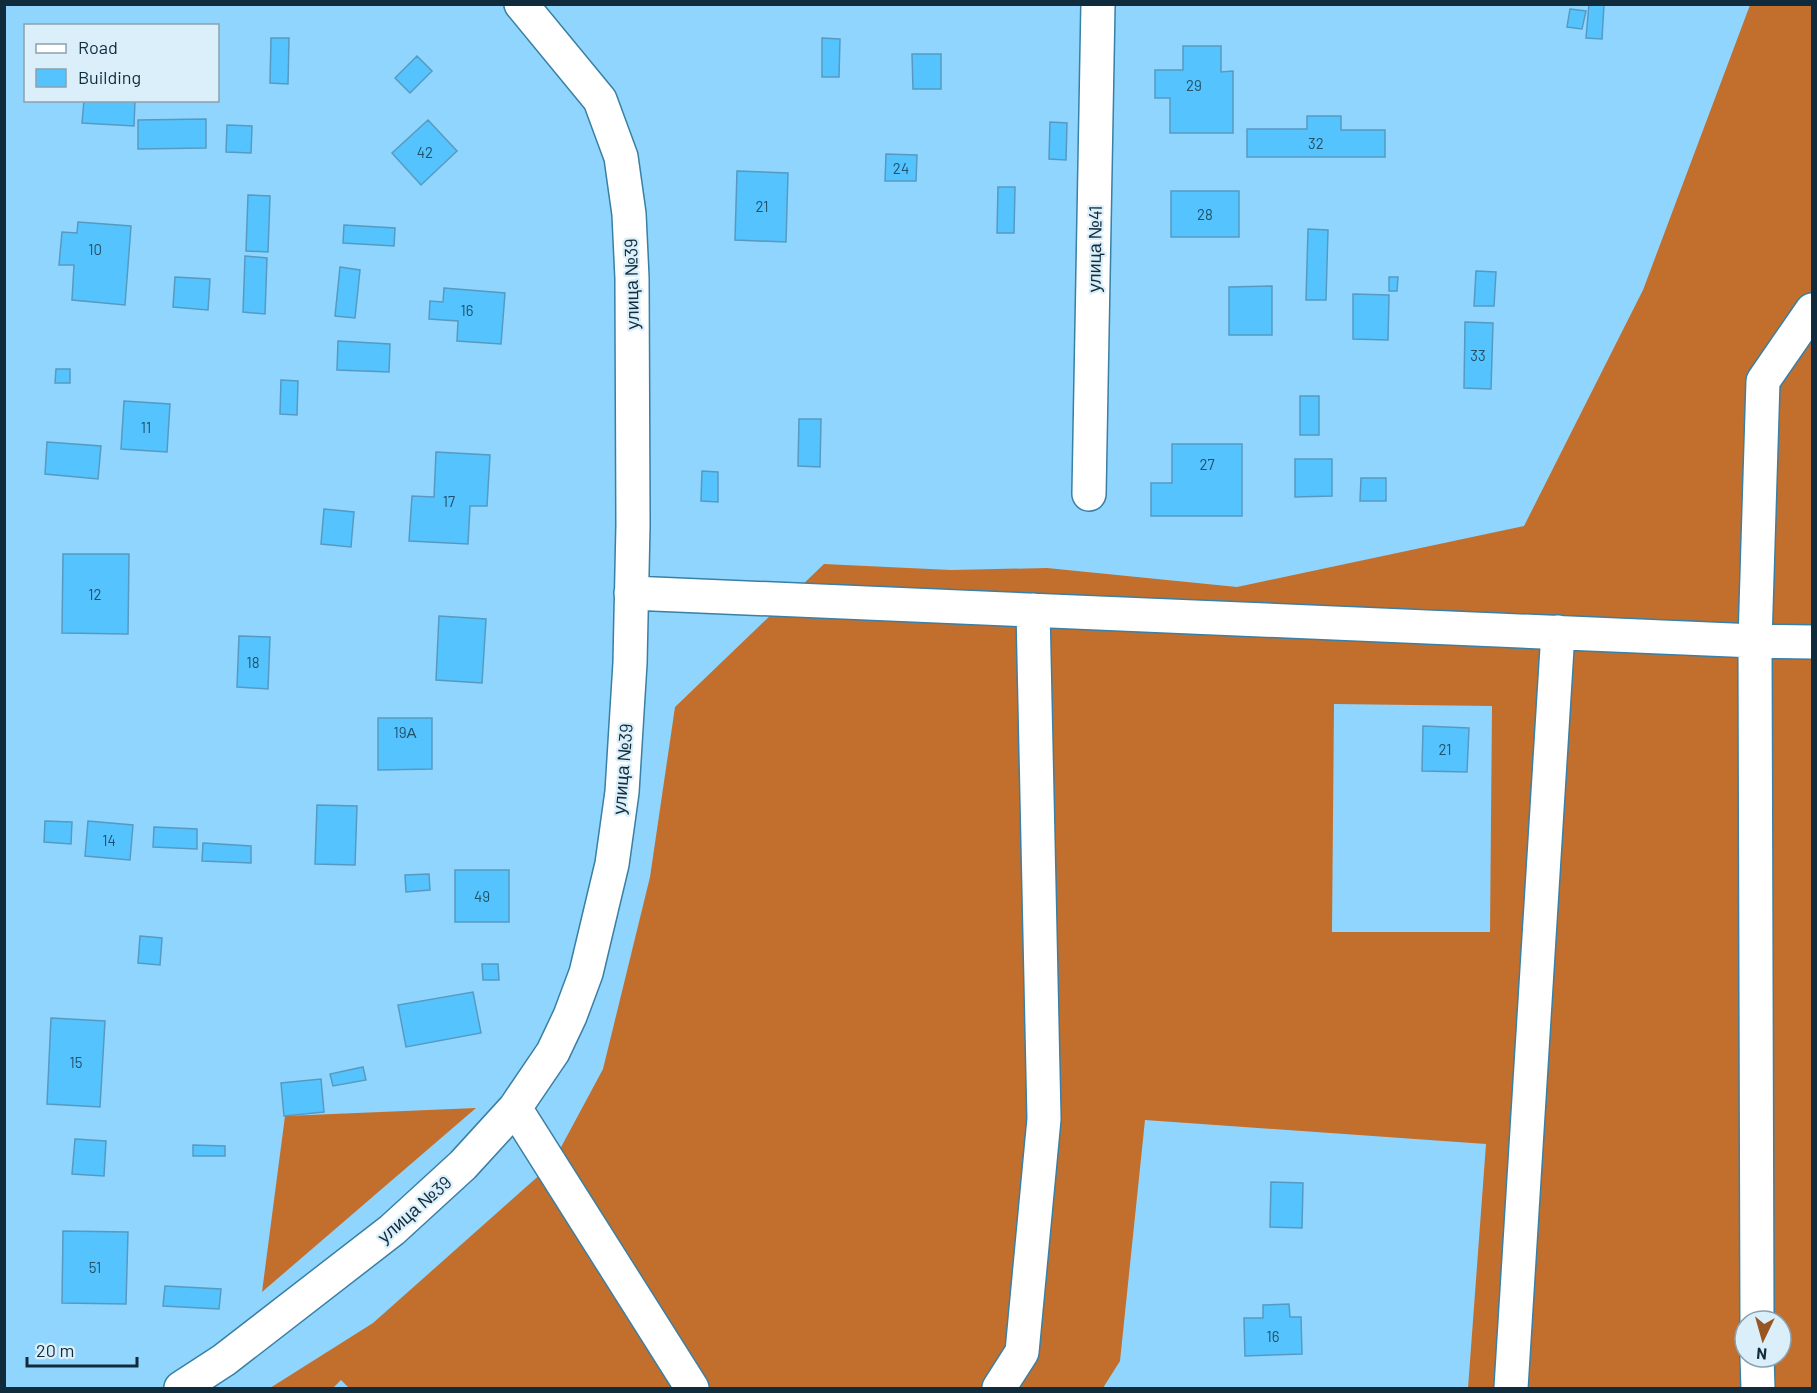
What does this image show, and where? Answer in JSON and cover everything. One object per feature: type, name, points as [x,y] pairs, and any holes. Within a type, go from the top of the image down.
[{"type":"street","name":"улица №39","points":[[181,1389],[224,1360],[392,1230],[463,1165],[515,1108],[553,1052],[570,1016],[586,973],[612,864],[622,792],[630,663],[633,525],[632,278],[629,214],[621,158],[600,100],[521,4]]},
{"type":"street","name":"улица №41","points":[[1089,494],[1098,4]]},
{"type":"street","points":[[1757,1309],[1755,641],[1763,381],[1812,310]]},
{"type":"street","points":[[631,593],[1812,642]]},
{"type":"street","points":[[999,1389],[1022,1352],[1044,1119],[1033,610]]},
{"type":"street","points":[[1511,1389],[1558,633]]},
{"type":"street","points":[[515,1108],[692,1389]]},
{"type":"street","points":[[1757,1369],[1758,1389]]},
{"type":"shaded area","points":[[1750,5],[1812,5],[1812,1388],[1468,1388],[1486,1144],[1145,1120],[1120,1361],[1103,1388],[349,1388],[341,1380],[333,1388],[270,1388],[373,1323],[552,1164],[603,1069],[650,877],[675,707],[824,564],[951,570],[1047,568],[1237,587],[1524,526],[1643,290]],"holes":[[[1334,704],[1492,706],[1490,932],[1332,932]]]},
{"type":"shaded area","points":[[476,1108],[262,1292],[285,1116]]},
{"type":"building","points":[[1589,4],[1604,4],[1602,39],[1586,38]]},
{"type":"building","points":[[1570,9],[1586,11],[1582,29],[1567,27]]},
{"type":"building","points":[[271,38],[289,38],[288,84],[270,83]]},
{"type":"building","points":[[822,38],[840,39],[839,77],[822,77]]},
{"type":"building","points":[[1183,46],[1221,46],[1221,72],[1233,71],[1233,133],[1170,133],[1170,98],[1155,98],[1155,70],[1183,70]]},
{"type":"building","points":[[912,54],[941,54],[941,89],[913,89]]},
{"type":"building","points":[[417,56],[432,71],[410,93],[395,78]]},
{"type":"building","points":[[84,102],[135,102],[134,126],[82,123]]},
{"type":"building","points":[[1307,116],[1341,116],[1341,130],[1385,130],[1385,157],[1247,157],[1247,129],[1307,129]]},
{"type":"building","points":[[206,119],[206,148],[138,149],[138,120]]},
{"type":"building","points":[[428,120],[457,151],[421,185],[392,153]]},
{"type":"building","points":[[1050,122],[1067,123],[1066,160],[1049,159]]},
{"type":"building","points":[[227,125],[252,126],[251,153],[226,152]]},
{"type":"building","points":[[886,154],[917,155],[916,181],[885,181]]},
{"type":"building","points":[[737,171],[788,173],[786,242],[735,240]]},
{"type":"building","points":[[998,187],[1015,187],[1014,233],[997,233]]},
{"type":"building","points":[[1171,191],[1239,191],[1239,237],[1171,237]]},
{"type":"building","points":[[248,195],[270,196],[268,252],[246,251]]},
{"type":"building","points":[[78,222],[131,226],[125,305],[72,300],[74,265],[59,265],[62,232],[77,233]]},
{"type":"building","points":[[344,225],[395,228],[394,246],[343,243]]},
{"type":"building","points":[[1308,229],[1328,230],[1326,300],[1306,300]]},
{"type":"building","points":[[245,256],[267,258],[265,314],[243,312]]},
{"type":"building","points":[[340,267],[360,270],[355,318],[335,316]]},
{"type":"building","points":[[1476,271],[1496,272],[1494,306],[1474,306]]},
{"type":"building","points":[[175,277],[210,279],[208,310],[173,307]]},
{"type":"building","points":[[1389,277],[1398,277],[1397,291],[1389,291]]},
{"type":"building","points":[[1272,286],[1272,335],[1229,335],[1229,287]]},
{"type":"building","points":[[444,288],[505,293],[501,344],[457,341],[458,321],[429,319],[430,301],[443,302]]},
{"type":"building","points":[[1353,294],[1389,295],[1388,340],[1353,339]]},
{"type":"building","points":[[1465,322],[1493,323],[1491,389],[1464,388]]},
{"type":"building","points":[[338,341],[390,344],[389,372],[337,370]]},
{"type":"building","points":[[56,369],[70,369],[70,383],[55,383]]},
{"type":"building","points":[[281,380],[298,381],[297,415],[280,414]]},
{"type":"building","points":[[1300,396],[1319,396],[1319,435],[1300,435]]},
{"type":"building","points":[[124,401],[170,404],[167,452],[121,449]]},
{"type":"building","points":[[799,419],[821,419],[820,467],[798,466]]},
{"type":"building","points":[[47,442],[101,446],[98,479],[45,474]]},
{"type":"building","points":[[1172,444],[1242,444],[1242,516],[1151,516],[1151,483],[1172,483]]},
{"type":"building","points":[[436,452],[490,455],[487,506],[470,506],[468,544],[409,541],[412,496],[434,497]]},
{"type":"building","points":[[1295,459],[1332,459],[1332,496],[1295,497]]},
{"type":"building","points":[[702,471],[718,472],[718,502],[701,501]]},
{"type":"building","points":[[1361,478],[1386,478],[1386,501],[1360,501]]},
{"type":"building","points":[[324,509],[354,512],[351,547],[321,544]]},
{"type":"building","points":[[63,554],[129,554],[128,634],[62,633]]},
{"type":"building","points":[[439,616],[486,619],[482,683],[436,680]]},
{"type":"building","points":[[239,636],[270,637],[268,689],[237,687]]},
{"type":"building","points":[[378,718],[432,718],[432,769],[378,770]]},
{"type":"building","points":[[1423,726],[1469,728],[1467,772],[1422,771]]},
{"type":"building","points":[[317,805],[357,806],[355,865],[315,864]]},
{"type":"building","points":[[45,821],[72,822],[71,844],[44,842]]},
{"type":"building","points":[[88,821],[133,825],[130,860],[85,856]]},
{"type":"building","points":[[154,827],[197,829],[197,849],[153,847]]},
{"type":"building","points":[[203,843],[251,846],[251,863],[202,861]]},
{"type":"building","points":[[455,870],[509,870],[509,922],[455,922]]},
{"type":"building","points":[[429,874],[430,890],[406,892],[405,875]]},
{"type":"building","points":[[140,936],[162,938],[160,965],[138,963]]},
{"type":"building","points":[[482,964],[498,964],[499,980],[483,980]]},
{"type":"building","points":[[473,992],[481,1033],[406,1047],[398,1005]]},
{"type":"building","points":[[51,1018],[105,1021],[100,1107],[47,1104]]},
{"type":"building","points":[[363,1067],[366,1080],[333,1086],[330,1074]]},
{"type":"building","points":[[321,1079],[324,1112],[284,1116],[281,1083]]},
{"type":"building","points":[[75,1139],[106,1141],[104,1176],[72,1174]]},
{"type":"building","points":[[193,1145],[225,1146],[225,1156],[193,1156]]},
{"type":"building","points":[[1271,1182],[1303,1183],[1302,1228],[1270,1227]]},
{"type":"building","points":[[63,1231],[128,1232],[126,1304],[62,1303]]},
{"type":"building","points":[[165,1286],[221,1289],[219,1309],[163,1306]]},
{"type":"building","points":[[1289,1304],[1290,1317],[1301,1317],[1302,1354],[1245,1356],[1244,1318],[1263,1318],[1263,1305]]}]
